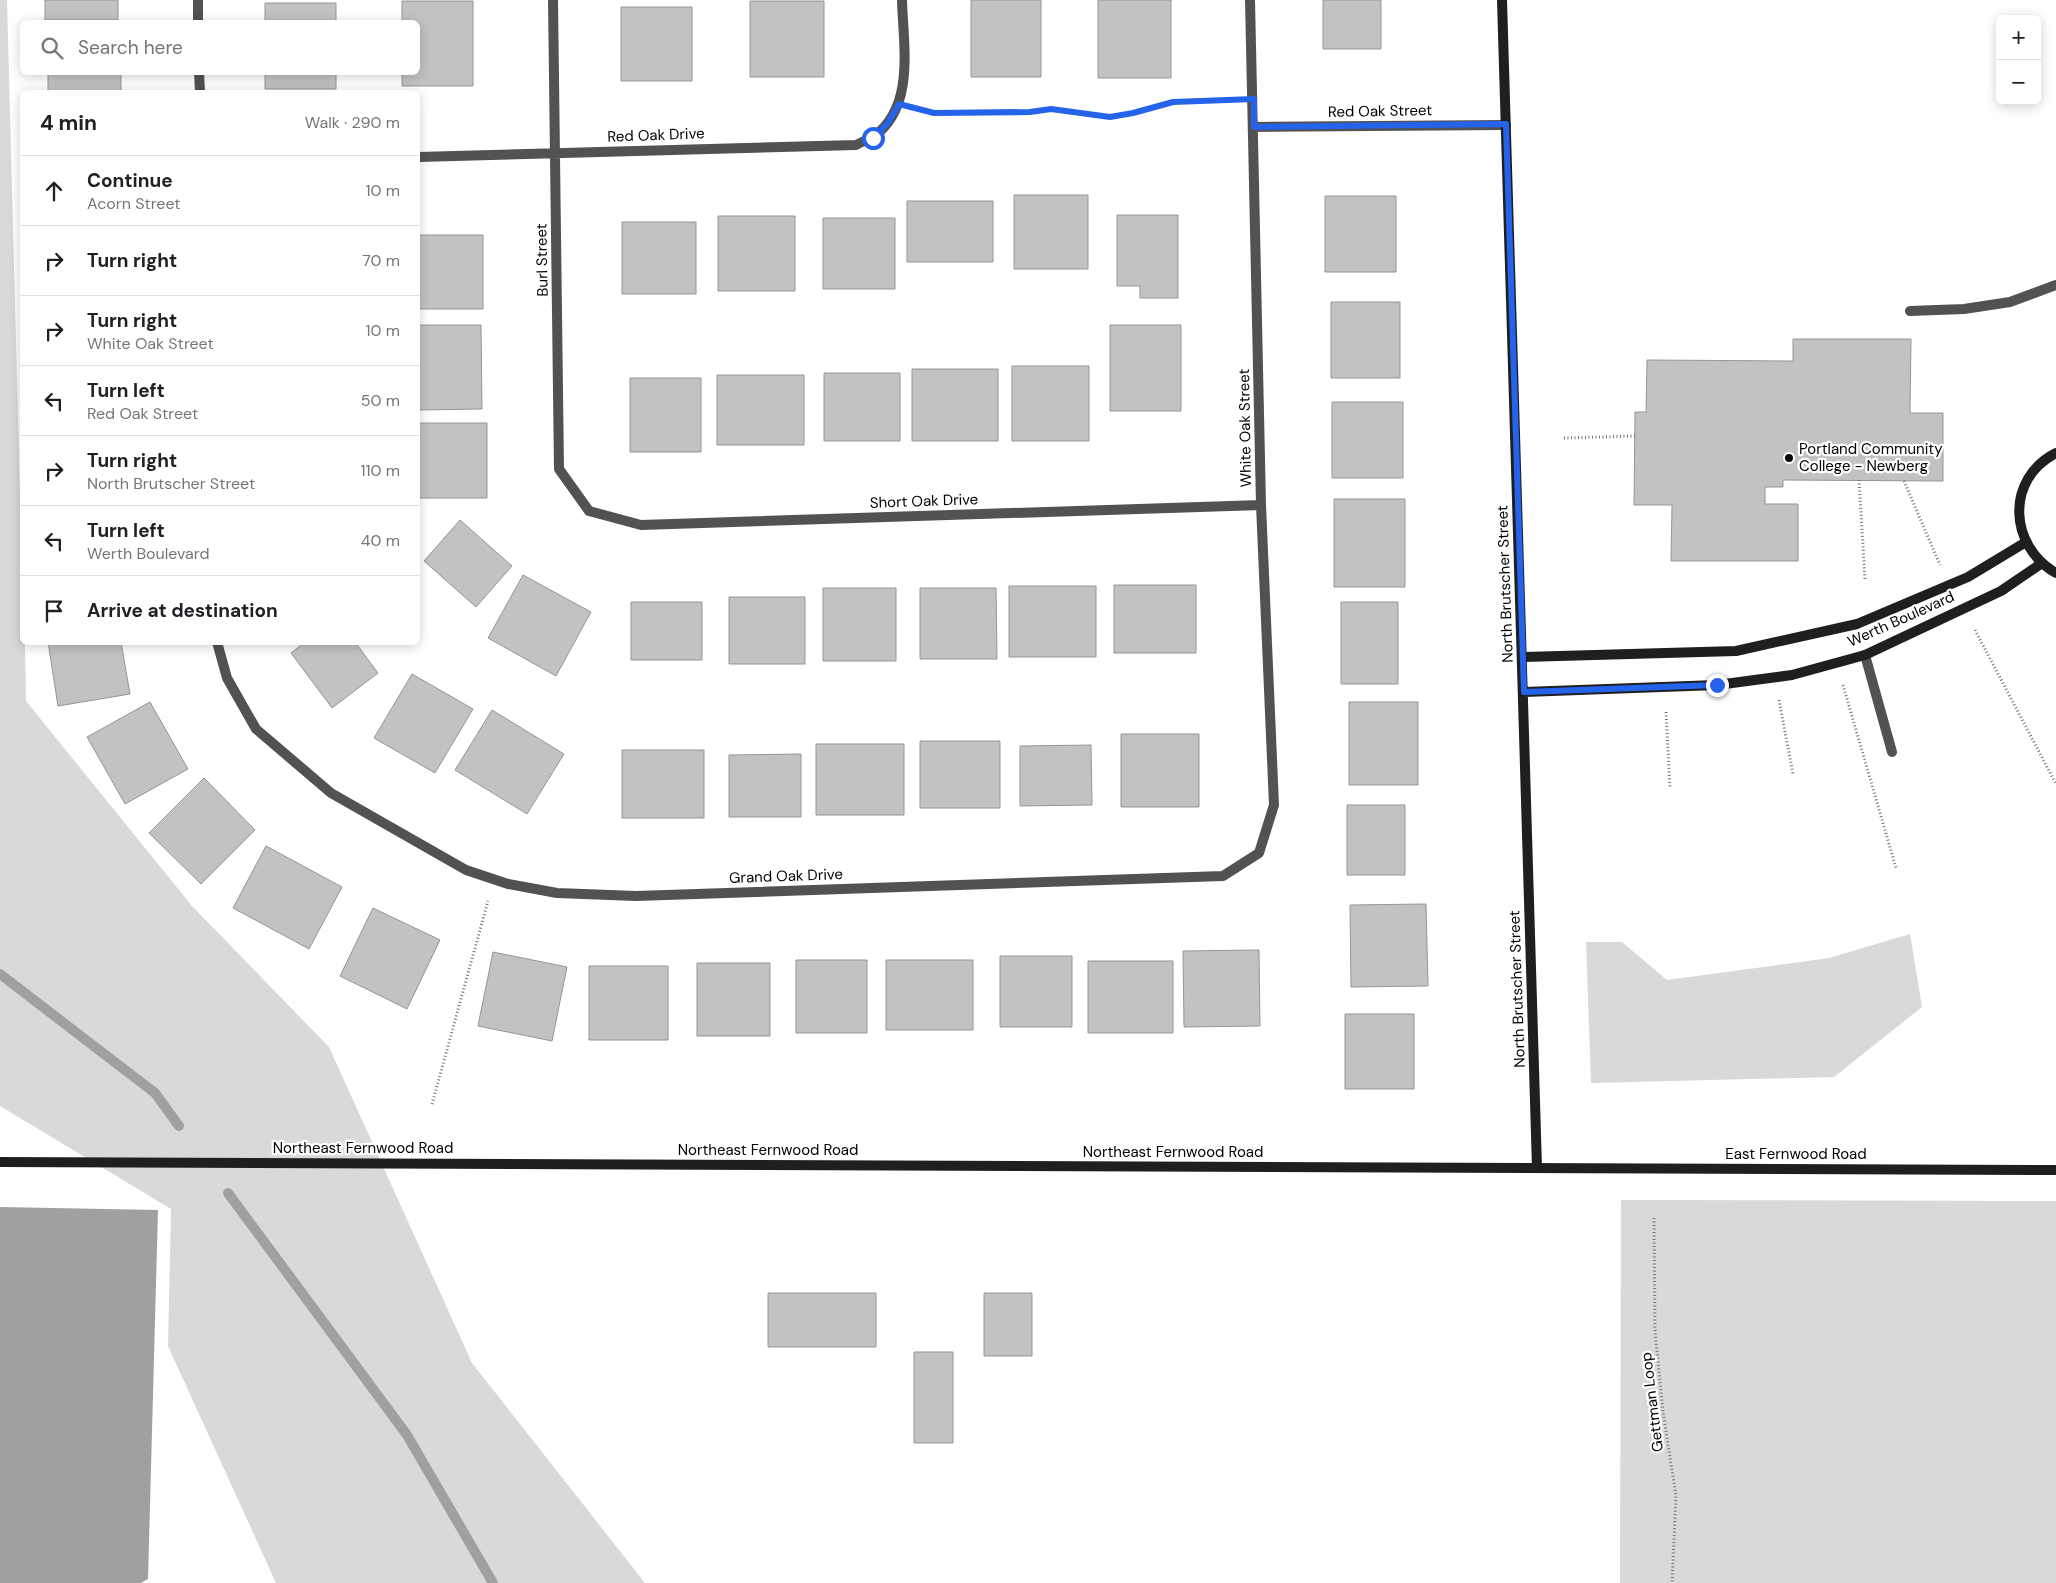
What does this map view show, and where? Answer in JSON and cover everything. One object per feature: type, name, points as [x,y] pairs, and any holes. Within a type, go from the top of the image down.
[{"type":"street","points":[[198,0],[198,20]]},
{"type":"street","name":"Burl Street","points":[[553,0],[559,470],[589,511]]},
{"type":"street","name":"Red Oak Drive","points":[[420,157],[856,145],[873,138],[888,123],[899,104],[904,79],[902,0]]},
{"type":"street","name":"White Oak Street","points":[[1250,0],[1254,99],[1261,505],[1274,806],[1258,853]]},
{"type":"street","name":"North Brutscher Street","points":[[1502,0],[1537,1168]]},
{"type":"street","points":[[199,75],[200,90]]},
{"type":"street","name":"Red Oak Street","points":[[1254,127],[1506,124]]},
{"type":"street","points":[[1910,310],[1964,309],[2010,302],[2056,285]]},
{"type":"street","points":[[2056,453],[2036,469],[2023,489],[2019,512],[2020,527],[2034,555],[2056,572]]},
{"type":"street","name":"Short Oak Drive","points":[[589,511],[641,525],[1261,505]]},
{"type":"street","name":"Werth Boulevard","points":[[1523,657],[1736,651],[1857,624],[1968,577],[2026,542]]},
{"type":"street","name":"Werth Boulevard","points":[[1524,692],[1717,685],[1792,675],[1865,655],[2001,591],[2042,563]]},
{"type":"street","name":"Grand Oak Drive","points":[[217,645],[227,678],[256,729],[332,792],[466,870],[508,884],[557,893],[636,896],[1223,876],[1258,853]]},
{"type":"street","points":[[1865,655],[1892,752]]},
{"type":"street","name":"Northeast Fernwood Road","points":[[0,1162],[1537,1168]]},
{"type":"street","name":"East Fernwood Road","points":[[1537,1168],[2056,1170]]},
{"type":"path","points":[[899,104],[934,113],[1030,112],[1051,109],[1110,117],[1173,102],[1254,99]]},
{"type":"path","points":[[1564,438],[1635,436]]},
{"type":"path","points":[[1859,480],[1865,580]]},
{"type":"path","points":[[1904,481],[1941,567]]},
{"type":"path","points":[[1973,627],[2056,784]]},
{"type":"path","points":[[1843,685],[1896,868]]},
{"type":"path","points":[[1778,700],[1793,774]]},
{"type":"path","points":[[1666,712],[1670,788]]},
{"type":"path","points":[[432,1104],[494,879]]},
{"type":"path","name":"Gettman Loop","points":[[1654,1218],[1655,1330],[1663,1412],[1676,1496],[1672,1583]]},
{"type":"shaded area","points":[[0,0],[7,0],[20,494],[20,645],[25,645],[26,701],[192,906],[329,1047],[472,1363],[645,1583],[276,1583],[168,1346],[171,1209],[0,1106]]},
{"type":"shaded area","points":[[1910,934],[1922,1007],[1834,1077],[1591,1083],[1586,942],[1622,942],[1667,980],[1829,958]]},
{"type":"shaded area","points":[[1621,1200],[2056,1201],[2056,1583],[1620,1583]]},
{"type":"shaded area","points":[[0,1207],[158,1210],[148,1579],[141,1583],[0,1583]]},
{"type":"building","points":[[45,0],[118,0],[118,20],[45,20]]},
{"type":"building","points":[[971,0],[1041,0],[1041,77],[971,77]]},
{"type":"building","points":[[1098,0],[1171,0],[1171,78],[1098,78]]},
{"type":"building","points":[[1323,0],[1381,0],[1381,49],[1323,49]]},
{"type":"building","points":[[402,1],[473,1],[473,86],[402,86],[402,75],[420,75],[420,20],[402,20]]},
{"type":"building","points":[[750,1],[824,1],[824,77],[750,77]]},
{"type":"building","points":[[265,3],[336,3],[336,20],[265,20]]},
{"type":"building","points":[[621,7],[692,7],[692,81],[621,81]]},
{"type":"building","points":[[48,75],[121,75],[121,90],[48,90]]},
{"type":"building","points":[[265,75],[336,75],[336,89],[265,89]]},
{"type":"building","points":[[1014,195],[1088,195],[1088,269],[1014,269]]},
{"type":"building","points":[[1325,196],[1396,196],[1396,272],[1325,272]]},
{"type":"building","points":[[907,201],[993,201],[993,262],[907,262]]},
{"type":"building","points":[[1117,215],[1178,215],[1178,298],[1140,298],[1140,286],[1117,286]]},
{"type":"building","points":[[718,216],[795,216],[795,291],[718,291]]},
{"type":"building","points":[[823,218],[895,218],[895,289],[823,289]]},
{"type":"building","points":[[622,222],[696,222],[696,294],[622,294]]},
{"type":"building","points":[[420,235],[483,235],[483,309],[420,309]]},
{"type":"building","points":[[1331,302],[1400,302],[1400,378],[1331,378]]},
{"type":"building","points":[[420,325],[481,325],[482,409],[420,410]]},
{"type":"building","points":[[1110,325],[1181,325],[1181,411],[1110,411]]},
{"type":"building","name":"Portland Community College - Newberg","points":[[1793,339],[1911,339],[1910,413],[1943,413],[1943,481],[1783,480],[1783,487],[1765,487],[1765,504],[1798,504],[1798,561],[1671,561],[1672,505],[1634,505],[1635,412],[1646,412],[1647,360],[1793,361]]},
{"type":"building","points":[[1012,366],[1089,366],[1089,441],[1012,441]]},
{"type":"building","points":[[912,369],[998,369],[998,441],[912,441]]},
{"type":"building","points":[[824,373],[900,373],[900,441],[824,441]]},
{"type":"building","points":[[717,375],[804,375],[804,445],[717,445]]},
{"type":"building","points":[[630,378],[701,378],[701,452],[630,452]]},
{"type":"building","points":[[1332,402],[1403,402],[1403,478],[1332,478]]},
{"type":"building","points":[[420,423],[487,423],[487,498],[420,498]]},
{"type":"building","points":[[1334,499],[1405,499],[1405,587],[1334,587]]},
{"type":"building","points":[[460,520],[512,566],[476,607],[424,561]]},
{"type":"building","points":[[523,575],[591,612],[556,676],[488,638]]},
{"type":"building","points":[[1114,585],[1196,585],[1196,653],[1114,653]]},
{"type":"building","points":[[1009,586],[1096,586],[1096,657],[1009,657]]},
{"type":"building","points":[[823,588],[896,588],[896,661],[823,661]]},
{"type":"building","points":[[920,588],[996,588],[997,659],[920,659]]},
{"type":"building","points":[[729,597],[805,597],[805,664],[729,664]]},
{"type":"building","points":[[631,602],[702,602],[702,660],[631,660]]},
{"type":"building","points":[[1341,602],[1398,602],[1398,684],[1341,684]]},
{"type":"building","points":[[48,645],[122,645],[130,694],[58,706]]},
{"type":"building","points":[[301,645],[357,645],[378,673],[332,708],[291,653]]},
{"type":"building","points":[[412,674],[473,709],[435,773],[374,738]]},
{"type":"building","points":[[150,702],[188,769],[125,804],[87,737]]},
{"type":"building","points":[[1349,702],[1418,702],[1418,785],[1349,785]]},
{"type":"building","points":[[492,710],[564,754],[527,814],[455,770]]},
{"type":"building","points":[[1121,734],[1199,734],[1199,807],[1121,807]]},
{"type":"building","points":[[920,741],[1000,741],[1000,808],[920,808]]},
{"type":"building","points":[[816,744],[904,744],[904,815],[816,815]]},
{"type":"building","points":[[1091,745],[1092,805],[1020,806],[1020,746]]},
{"type":"building","points":[[622,750],[704,750],[704,818],[622,818]]},
{"type":"building","points":[[801,754],[801,817],[729,817],[729,755]]},
{"type":"building","points":[[204,778],[255,830],[201,884],[149,833]]},
{"type":"building","points":[[1347,805],[1405,805],[1405,875],[1347,875]]},
{"type":"building","points":[[266,846],[342,887],[309,949],[233,908]]},
{"type":"building","points":[[1426,904],[1428,986],[1351,987],[1350,905]]},
{"type":"building","points":[[373,908],[440,940],[407,1009],[340,976]]},
{"type":"building","points":[[1259,950],[1260,1026],[1184,1027],[1183,951]]},
{"type":"building","points":[[493,952],[567,967],[552,1041],[478,1026]]},
{"type":"building","points":[[1000,956],[1072,956],[1072,1027],[1000,1027]]},
{"type":"building","points":[[796,960],[867,960],[867,1033],[796,1033]]},
{"type":"building","points":[[886,960],[973,960],[973,1030],[886,1030]]},
{"type":"building","points":[[1088,961],[1173,961],[1173,1033],[1088,1033]]},
{"type":"building","points":[[697,963],[770,963],[770,1036],[697,1036]]},
{"type":"building","points":[[589,966],[668,966],[668,1040],[589,1040]]},
{"type":"building","points":[[1345,1014],[1414,1014],[1414,1089],[1345,1089]]},
{"type":"building","points":[[768,1293],[876,1293],[876,1347],[768,1347]]},
{"type":"building","points":[[984,1293],[1032,1293],[1032,1356],[984,1356]]},
{"type":"building","points":[[914,1352],[953,1352],[953,1443],[914,1443]]},
{"type":"waterway","points":[[0,974],[155,1093],[179,1126]]},
{"type":"waterway","points":[[228,1193],[407,1435],[493,1583]]},
{"type":"place","name":"Portland Community College - Newberg","points":[[1789,458]]},
{"type":"route","points":[[873,138],[888,123],[899,104],[934,113],[1030,112],[1051,109],[1110,117],[1173,102],[1254,99],[1254,127],[1506,124],[1524,692],[1717,685]]}]
